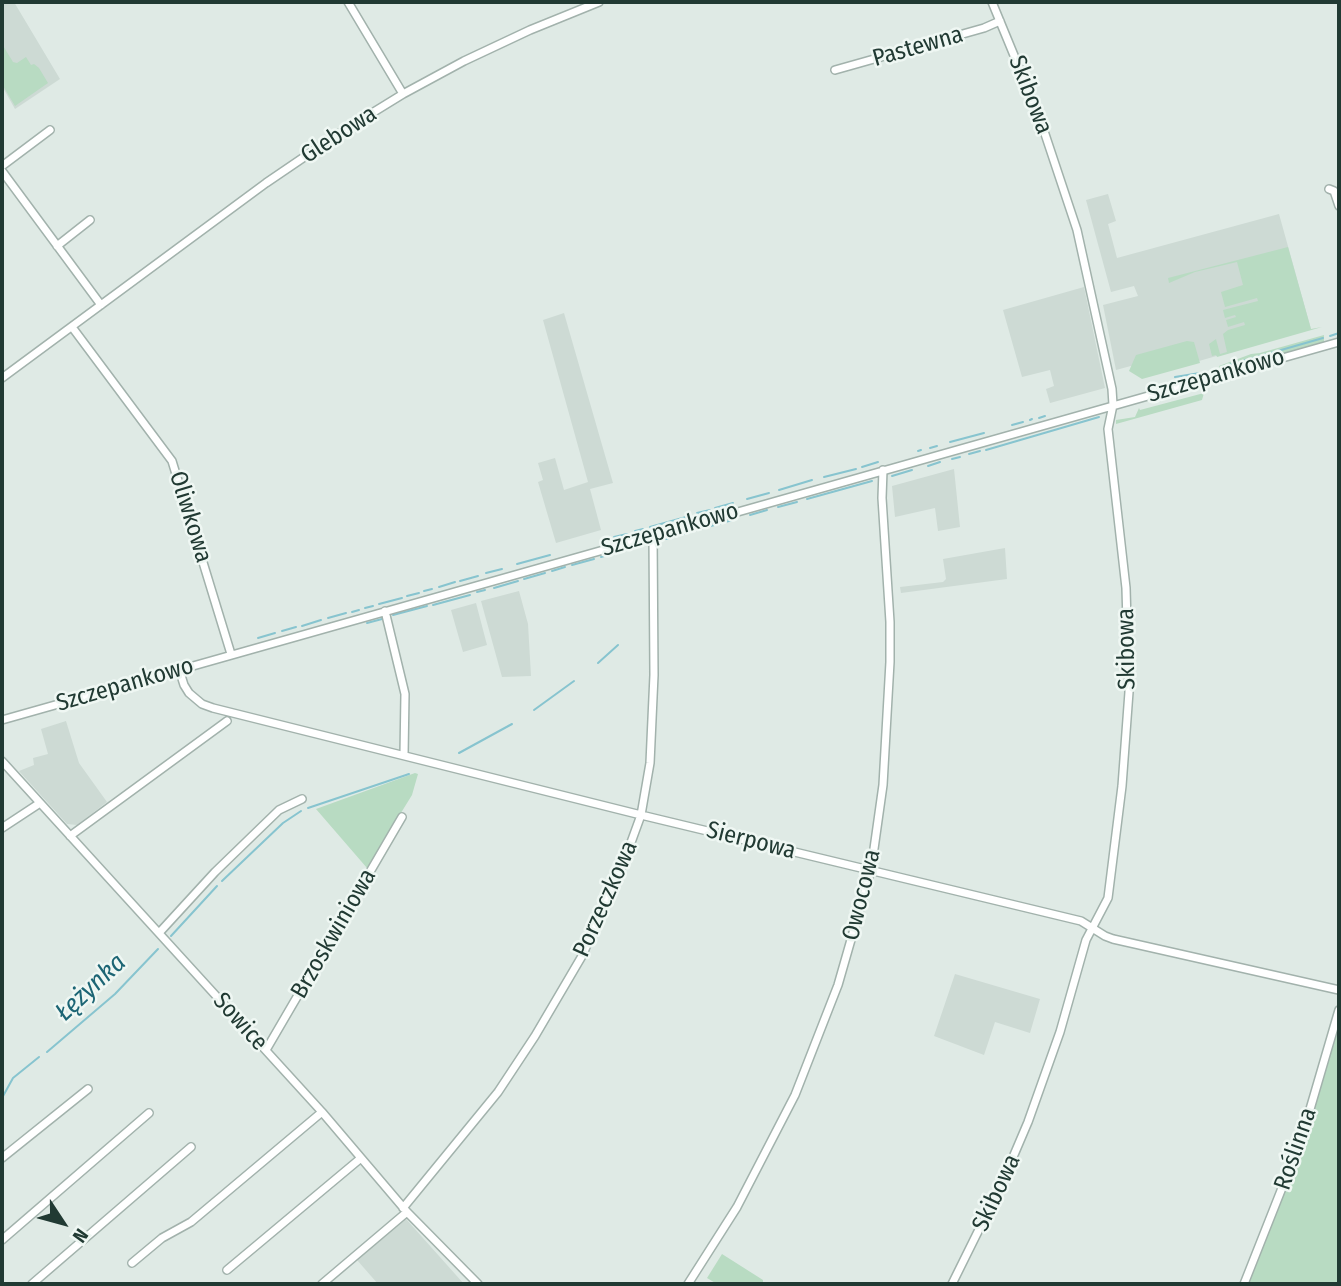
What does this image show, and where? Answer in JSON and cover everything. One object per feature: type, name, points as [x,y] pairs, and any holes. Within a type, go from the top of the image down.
[{"type":"street","points":[[348,2],[403,94]]},
{"type":"street","name":"Glebowa","points":[[2,378],[313,150],[403,94],[500,43],[599,2]]},
{"type":"street","name":"Skibowa","points":[[952,1284],[1002,1183],[1028,1122],[1060,1031],[1086,940],[1104,907],[1109,890],[1122,786],[1129,692],[1126,588],[1108,429],[1113,405],[1112,389],[1077,230],[1039,116],[992,2]]},
{"type":"street","name":"Pastewna","points":[[835,70],[1000,22]]},
{"type":"street","points":[[50,130],[2,169],[101,305]]},
{"type":"street","points":[[1334,188],[1339,206]]},
{"type":"street","points":[[57,246],[90,220]]},
{"type":"street","name":"Oliwkowa","points":[[72,327],[172,460],[231,654]]},
{"type":"street","name":"Szczepankowo","points":[[2,720],[1339,342]]},
{"type":"street","name":"Owocowa","points":[[688,1284],[737,1207],[795,1095],[838,985],[871,870],[883,785],[890,662],[883,470]]},
{"type":"street","name":"Porzeczkowa","points":[[322,1284],[405,1210],[498,1092],[560,996],[606,905],[641,815],[648,780],[653,720],[653,535]]},
{"type":"street","points":[[385,611],[405,694],[407,710],[404,755]]},
{"type":"street","name":"Sierpowa","points":[[179,669],[189,693],[202,704],[213,708],[1081,921],[1113,939],[1339,990]]},
{"type":"street","points":[[70,836],[227,721]]},
{"type":"street","name":"Sowice","points":[[2,761],[322,1112],[405,1210],[478,1284]]},
{"type":"street","points":[[159,933],[215,872],[279,810],[302,799]]},
{"type":"street","points":[[2,828],[40,803]]},
{"type":"street","name":"Brzoskwiniowa","points":[[266,1051],[402,817]]},
{"type":"street","name":"Roślinna","points":[[1244,1284],[1301,1140],[1339,1010]]},
{"type":"street","points":[[2,1158],[88,1089]]},
{"type":"street","points":[[132,1263],[162,1238],[191,1222],[322,1112]]},
{"type":"street","points":[[2,1240],[149,1113]]},
{"type":"street","points":[[32,1284],[191,1147]]},
{"type":"street","points":[[227,1270],[361,1158]]},
{"type":"street","points":[[331,1277],[337,1284]]},
{"type":"shaded area","points":[[2,2],[14,2],[60,79],[15,109],[2,86]]},
{"type":"shaded area","points":[[1108,194],[1116,221],[1108,224],[1117,258],[1279,214],[1311,329],[1143,377],[1138,364],[1116,370],[1103,305],[1138,296],[1134,286],[1111,292],[1086,200]]},
{"type":"shaded area","points":[[1084,287],[1105,388],[1050,403],[1046,389],[1054,386],[1050,370],[1022,377],[1003,310]]},
{"type":"shaded area","points":[[564,313],[613,483],[590,489],[601,530],[556,543],[538,482],[543,480],[538,463],[555,458],[564,490],[588,482],[543,320]]},
{"type":"shaded area","points":[[954,469],[960,527],[938,531],[935,508],[895,517],[892,486]]},
{"type":"shaded area","points":[[1005,548],[1007,579],[901,593],[900,587],[943,582],[946,579],[943,559]]},
{"type":"shaded area","points":[[519,591],[528,624],[531,676],[502,677],[481,601]]},
{"type":"shaded area","points":[[476,603],[487,645],[463,652],[451,610]]},
{"type":"shaded area","points":[[66,721],[79,763],[107,802],[77,825],[67,824],[19,771],[34,765],[33,758],[48,754],[41,729]]},
{"type":"shaded area","points":[[955,974],[1040,999],[1030,1033],[995,1022],[984,1055],[934,1036]]},
{"type":"shaded area","points":[[406,1219],[464,1284],[378,1284],[357,1260]]},
{"type":"green space","points":[[2,44],[13,62],[17,63],[26,57],[31,65],[39,68],[48,83],[15,106],[2,84]]},
{"type":"green space","points":[[1288,247],[1311,329],[1322,327],[1217,357],[1212,356],[1209,344],[1216,339],[1220,354],[1227,352],[1223,334],[1245,325],[1244,322],[1228,327],[1226,320],[1236,317],[1225,318],[1223,310],[1258,301],[1257,298],[1225,307],[1221,292],[1243,285],[1237,262],[1195,272],[1169,283],[1168,278]]},
{"type":"green space","points":[[1324,335],[1324,342],[1223,371],[1219,366],[1251,354]]},
{"type":"green space","points":[[1187,341],[1194,342],[1200,363],[1142,379],[1129,371],[1136,355]]},
{"type":"green space","points":[[1204,393],[1202,400],[1116,424],[1116,420],[1135,417],[1139,408],[1140,410]]},
{"type":"green space","points":[[418,774],[412,795],[367,868],[316,809]]},
{"type":"green space","points":[[1339,1019],[1339,1284],[1246,1284],[1300,1150]]},
{"type":"green space","points":[[722,1254],[763,1280],[763,1284],[717,1284],[707,1278]]},
{"type":"waterway","points":[[1330,336],[1339,333]]},
{"type":"waterway","points":[[1222,367],[1323,338]]},
{"type":"waterway","points":[[1175,377],[1200,373]]},
{"type":"waterway","points":[[1039,418],[1045,416]]},
{"type":"waterway","points":[[986,450],[1099,417]]},
{"type":"waterway","points":[[1012,425],[1023,422]]},
{"type":"waterway","points":[[950,442],[984,433]]},
{"type":"waterway","points":[[930,448],[937,446]]},
{"type":"waterway","points":[[969,454],[980,451]]},
{"type":"waterway","points":[[952,459],[960,457]]},
{"type":"waterway","points":[[862,467],[878,462]]},
{"type":"waterway","points":[[928,466],[940,462]]},
{"type":"waterway","points":[[824,477],[856,469]]},
{"type":"waterway","points":[[892,476],[912,470]]},
{"type":"waterway","points":[[779,490],[812,480]]},
{"type":"waterway","points":[[807,499],[872,481]]},
{"type":"waterway","points":[[747,499],[769,493]]},
{"type":"waterway","points":[[778,507],[797,502]]},
{"type":"waterway","points":[[715,508],[733,503]]},
{"type":"waterway","points":[[697,513],[710,510]]},
{"type":"waterway","points":[[750,515],[767,510]]},
{"type":"waterway","points":[[650,527],[686,517]]},
{"type":"waterway","points":[[700,529],[736,519]]},
{"type":"waterway","points":[[635,531],[643,529]]},
{"type":"waterway","points":[[666,539],[693,531]]},
{"type":"waterway","points":[[614,537],[627,534]]},
{"type":"waterway","points":[[601,557],[645,544]]},
{"type":"waterway","points":[[517,564],[550,555]]},
{"type":"waterway","points":[[572,565],[594,559]]},
{"type":"waterway","points":[[552,571],[565,567]]},
{"type":"waterway","points":[[486,573],[502,569]]},
{"type":"waterway","points":[[524,579],[545,573]]},
{"type":"waterway","points":[[460,581],[478,576]]},
{"type":"waterway","points":[[494,588],[518,581]]},
{"type":"waterway","points":[[439,587],[455,582]]},
{"type":"waterway","points":[[424,591],[432,589]]},
{"type":"waterway","points":[[477,592],[485,590]]},
{"type":"waterway","points":[[407,596],[419,593]]},
{"type":"waterway","points":[[433,605],[470,595]]},
{"type":"waterway","points":[[379,604],[402,598]]},
{"type":"waterway","points":[[365,608],[373,606]]},
{"type":"waterway","points":[[393,615],[427,606]]},
{"type":"waterway","points":[[352,612],[359,610]]},
{"type":"waterway","points":[[328,618],[346,613]]},
{"type":"waterway","points":[[367,623],[382,619]]},
{"type":"waterway","points":[[302,626],[321,620]]},
{"type":"waterway","points":[[282,631],[296,627]]},
{"type":"waterway","points":[[258,638],[275,633]]},
{"type":"waterway","name":"Łężynka","points":[[598,663],[618,645]]},
{"type":"waterway","name":"Łężynka","points":[[534,710],[574,681]]},
{"type":"waterway","name":"Łężynka","points":[[459,753],[512,724]]},
{"type":"waterway","name":"Łężynka","points":[[308,808],[409,774]]},
{"type":"waterway","name":"Łężynka","points":[[222,881],[283,823],[301,811]]},
{"type":"waterway","name":"Łężynka","points":[[171,936],[217,886]]},
{"type":"waterway","name":"Łężynka","points":[[47,1052],[115,994],[158,949]]},
{"type":"waterway","name":"Łężynka","points":[[2,1098],[13,1078],[39,1057]]}]
